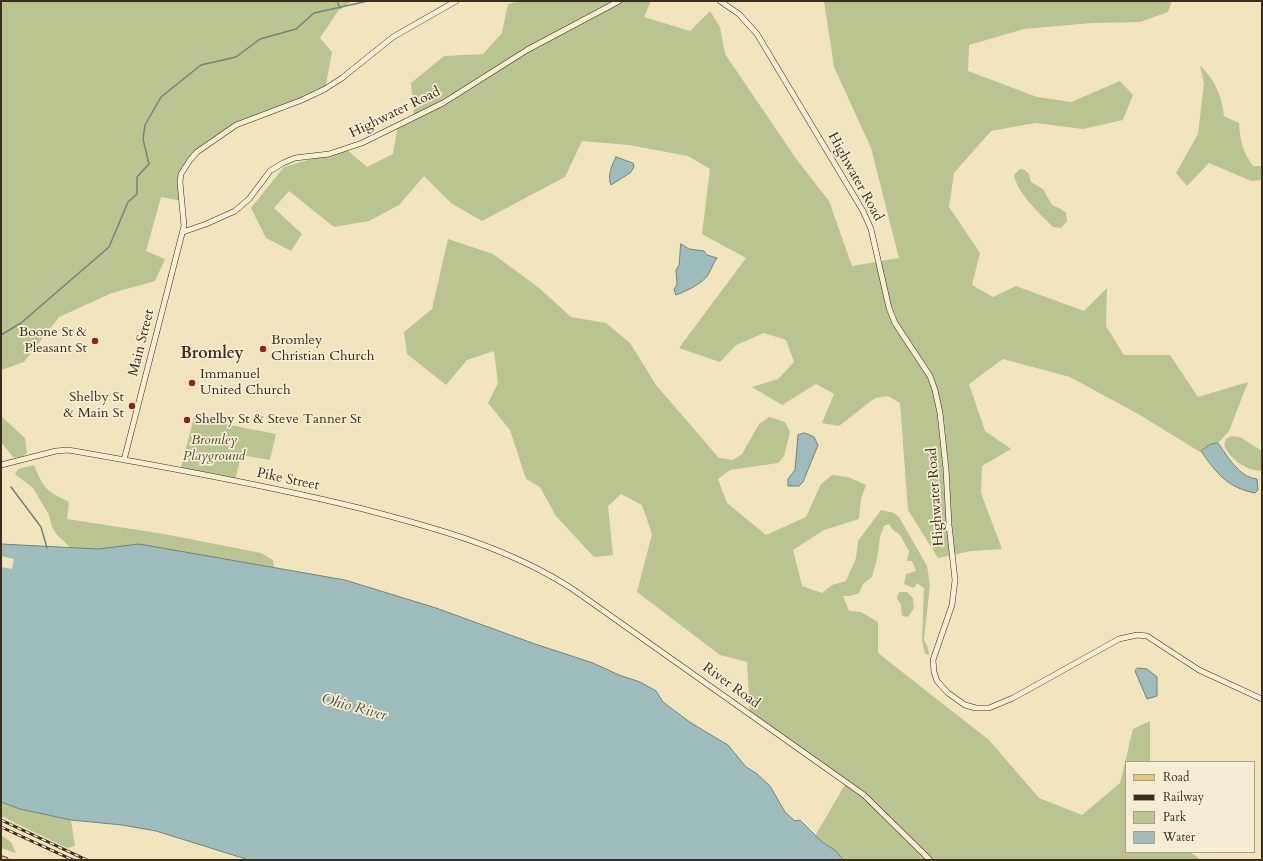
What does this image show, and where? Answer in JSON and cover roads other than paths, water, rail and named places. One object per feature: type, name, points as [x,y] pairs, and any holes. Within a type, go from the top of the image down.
[{"type":"main road","points":[[1,859],[6,860]]},
{"type":"street","name":"Main Street","points":[[124,460],[183,232],[184,215],[180,182],[186,165],[197,152],[236,125],[302,100],[325,89],[342,78],[389,40],[456,1]]},
{"type":"street","name":"Highwater Road","points":[[183,232],[235,211],[249,198],[270,171],[279,164],[295,158],[329,154],[362,143],[450,100],[527,50],[619,1]]},
{"type":"street","name":"Highwater Road","points":[[720,1],[743,17],[757,34],[863,211],[871,229],[889,308],[895,323],[927,372],[935,390],[942,425],[949,526],[955,580],[952,605],[933,660],[934,672],[938,681],[948,692],[965,705],[976,708],[989,708],[1014,698],[1119,639],[1137,635],[1147,636],[1199,670],[1262,699]]},
{"type":"street","name":"Pike Street","points":[[1,465],[64,450],[124,460],[334,502],[437,529],[503,552]]},
{"type":"street","name":"River Road","points":[[503,552],[531,564],[574,590],[864,795],[930,860]]},
{"type":"water","points":[[616,157],[633,163],[634,167],[630,173],[611,185],[610,174]]},
{"type":"water","points":[[681,244],[689,249],[704,251],[707,255],[717,258],[708,275],[702,281],[694,287],[676,295],[674,289],[677,285],[676,270],[679,265]]},
{"type":"water","points":[[805,433],[814,437],[818,445],[803,482],[799,486],[788,486],[788,479],[795,470],[798,435]]},
{"type":"water","points":[[1218,443],[1234,466],[1245,474],[1257,479],[1258,490],[1255,493],[1246,491],[1230,483],[1218,473],[1201,451],[1209,445]]},
{"type":"water","name":"Ohio River","points":[[1,544],[98,549],[139,544],[345,580],[436,608],[535,644],[593,663],[619,675],[640,682],[656,691],[663,702],[691,723],[728,745],[746,767],[756,773],[770,786],[785,812],[795,821],[800,820],[822,842],[836,851],[843,860],[249,860],[156,831],[122,825],[71,820],[20,809],[1,802]]},
{"type":"water","points":[[1138,668],[1147,669],[1157,677],[1157,696],[1147,699],[1135,671]]},
{"type":"waterway","points":[[337,1],[340,8]]},
{"type":"waterway","points":[[1,335],[21,323],[109,247],[128,202],[137,194],[137,177],[149,164],[143,139],[145,125],[161,97],[201,65],[236,57],[260,39],[296,29],[314,13],[368,1]]},
{"type":"waterway","points":[[11,487],[41,527],[47,548]]},
{"type":"railway","points":[[1,820],[87,860]]},
{"type":"railway","points":[[1,827],[73,860]]},
{"type":"place","name":"Boone St & Pleasant St","points":[[95,341]]},
{"type":"place","name":"Bromley Christian Church","points":[[263,349]]},
{"type":"place","name":"Immanuel United Church","points":[[192,383]]},
{"type":"place","name":"Shelby St & Main St","points":[[132,406]]},
{"type":"place","name":"Shelby St & Steve Tanner St","points":[[187,420]]},
{"type":"district","name":"Bromley","points":[[212,354]]},
{"type":"park label","name":"Bromley Playground","points":[[214,450]]}]
